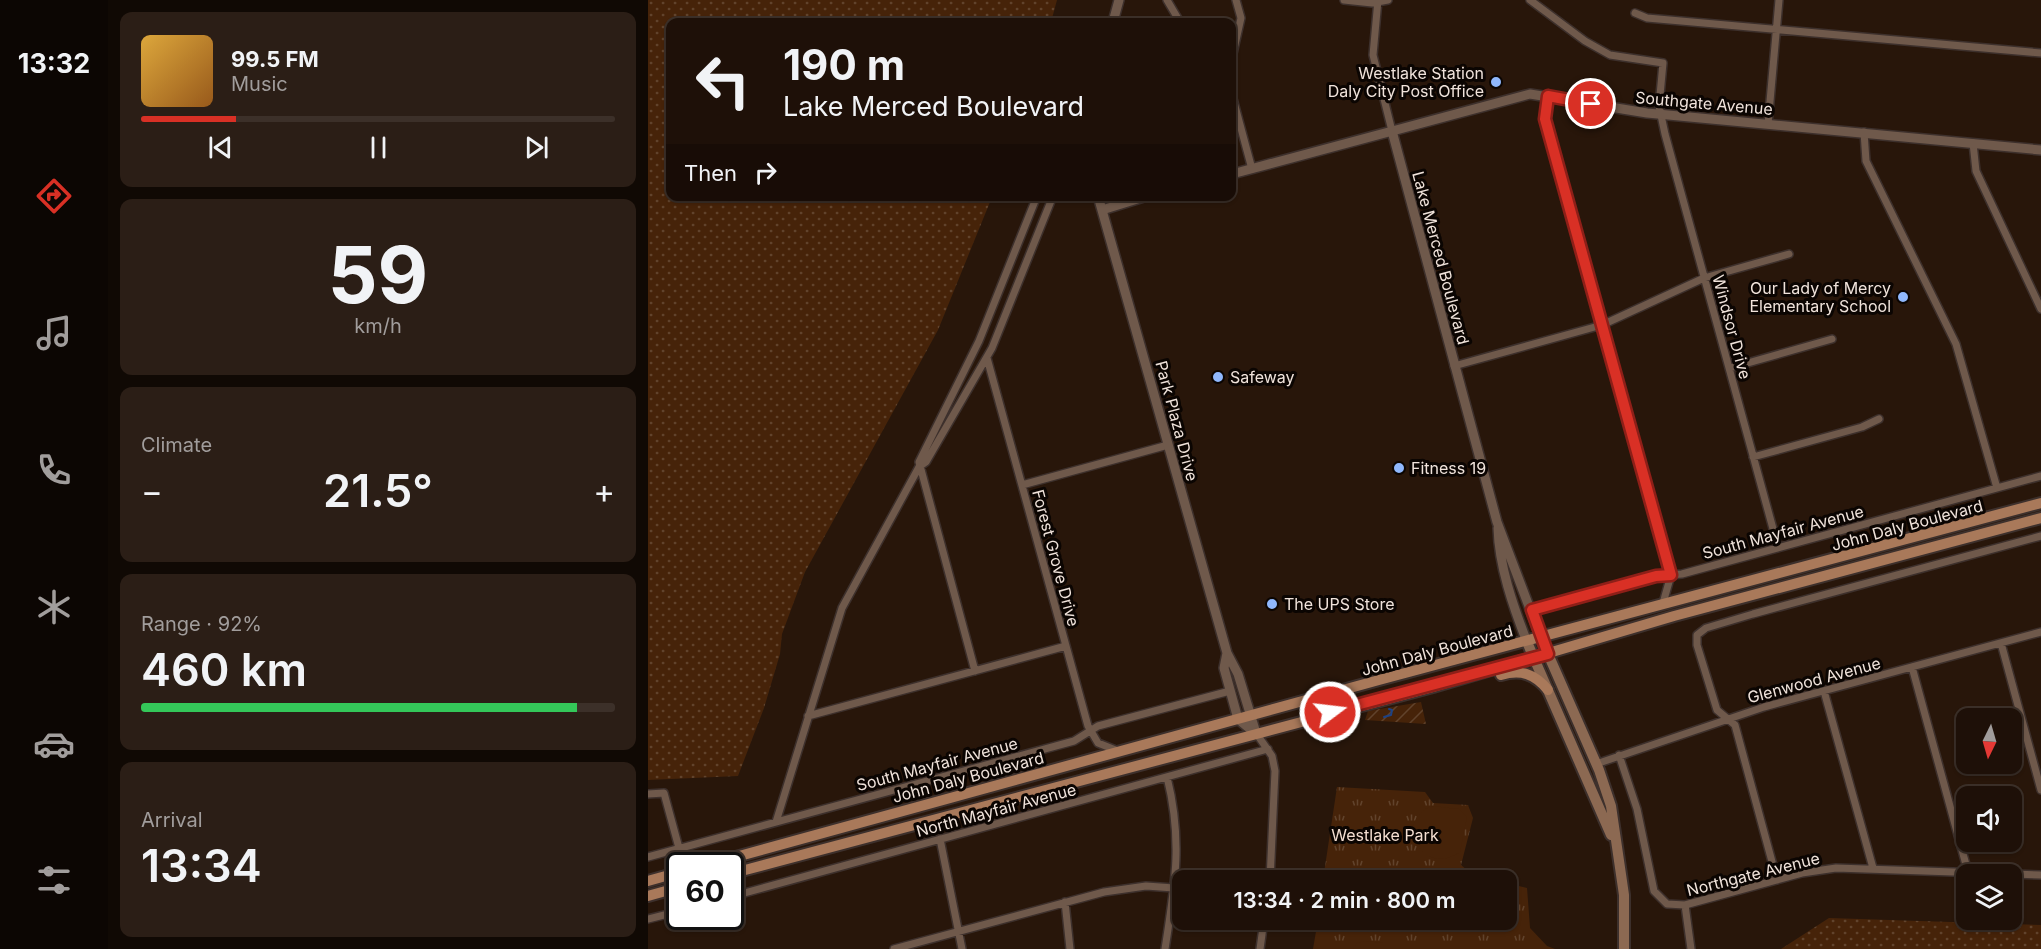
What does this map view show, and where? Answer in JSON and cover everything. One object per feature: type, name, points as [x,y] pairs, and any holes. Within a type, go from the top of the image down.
[{"type":"main road","name":"John Daly Boulevard","points":[[744,855],[1663,603],[2041,503]]},
{"type":"main road","name":"John Daly Boulevard","points":[[744,870],[1425,688],[1674,616],[2041,518]]},
{"type":"main road","name":"Lake Merced Boulevard","points":[[1541,638],[1596,764],[1613,812],[1624,895],[1624,949]]},
{"type":"main road","name":"Lake Merced Boulevard","points":[[1527,642],[1596,794],[1616,847]]},
{"type":"main road","points":[[1425,688],[1448,689],[1514,671],[1534,677],[1548,690]]},
{"type":"main road","points":[[1578,756],[1596,764],[1594,772],[1596,794]]},
{"type":"main road","points":[[648,881],[666,876]]},
{"type":"main road","points":[[648,896],[666,891]]},
{"type":"street","points":[[1114,18],[1119,0]]},
{"type":"street","points":[[1167,0],[1178,18]]},
{"type":"street","points":[[1236,0],[1241,18],[1236,40]]},
{"type":"street","points":[[1344,0],[1388,0]]},
{"type":"street","name":"Windsor Drive","points":[[1530,0],[1610,55],[1663,63],[1659,106],[1778,547]]},
{"type":"street","points":[[1768,124],[1779,0]]},
{"type":"street","name":"Lake Merced Boulevard","points":[[1378,1],[1372,56],[1497,522],[1541,638]]},
{"type":"street","points":[[1635,13],[1647,18],[2041,53]]},
{"type":"street","name":"Southgate Avenue","points":[[1236,173],[1522,96],[1548,96],[1661,114],[2041,150]]},
{"type":"street","points":[[1548,96],[1545,119],[1671,575],[1663,603]]},
{"type":"street","points":[[1236,110],[1252,169]]},
{"type":"street","points":[[1864,132],[1866,161],[1956,344],[1997,488]]},
{"type":"street","points":[[1973,143],[1976,171],[2041,309]]},
{"type":"street","points":[[975,671],[919,467],[920,458],[979,341],[1035,201]]},
{"type":"street","points":[[776,822],[842,608],[919,467],[926,462],[987,358],[1051,201]]},
{"type":"street","name":"Park Plaza Drive","points":[[1099,201],[1227,653],[1238,674],[1256,733]]},
{"type":"street","points":[[1102,210],[1131,201]]},
{"type":"street","points":[[1454,366],[1602,326],[1704,278],[1789,254]]},
{"type":"street","points":[[1730,368],[1832,339]]},
{"type":"street","name":"Forest Grove Drive","points":[[987,358],[1089,730]]},
{"type":"street","points":[[1753,457],[1862,428],[1879,419]]},
{"type":"street","points":[[1022,485],[1168,445]]},
{"type":"street","name":"South Mayfair Avenue","points":[[1532,610],[2041,476]]},
{"type":"street","name":"Lake Merced Boulevard","points":[[1497,522],[1500,552],[1527,642]]},
{"type":"street","points":[[1777,880],[1735,726],[1717,710],[1697,645],[1697,635],[1706,628],[1753,614],[2041,536]]},
{"type":"street","name":"Glenwood Avenue","points":[[1596,764],[1727,719],[2041,632]]},
{"type":"street","points":[[2001,643],[2041,790]]},
{"type":"street","points":[[808,716],[1066,646]]},
{"type":"street","name":"Park Plaza Drive","points":[[1227,653],[1224,668],[1238,719]]},
{"type":"street","points":[[1912,667],[1966,864]]},
{"type":"street","name":"South Mayfair Avenue","points":[[648,857],[1074,741],[1089,730],[1230,691]]},
{"type":"street","points":[[1824,691],[1872,868]]},
{"type":"street","points":[[1238,719],[1256,733],[1268,749],[1275,771],[1270,870]]},
{"type":"street","points":[[1089,730],[1098,743],[1118,751]]},
{"type":"street","name":"North Mayfair Avenue","points":[[744,893],[1268,749]]},
{"type":"street","name":"Northgate Avenue","points":[[1619,755],[1637,809],[1654,891],[1667,904],[1685,906],[1819,870],[1872,868],[1956,872]]},
{"type":"street","points":[[1167,777],[1177,833],[1175,870]]},
{"type":"street","points":[[648,794],[664,793],[679,848]]},
{"type":"street","points":[[940,839],[962,949]]},
{"type":"street","name":"Northgate Avenue","points":[[2022,874],[2041,875]]},
{"type":"street","points":[[894,949],[1125,888],[1172,888]]},
{"type":"street","points":[[1065,902],[1070,949]]},
{"type":"street","points":[[1165,949],[1172,902]]},
{"type":"street","points":[[1685,906],[1691,949]]},
{"type":"street","points":[[648,920],[666,915]]},
{"type":"street","points":[[1260,949],[1263,930]]},
{"type":"green space","points":[[648,0],[1057,0],[1052,18],[666,18],[666,201],[990,201],[938,330],[805,572],[782,634],[780,654],[764,708],[738,776],[648,780]]},
{"type":"green space","points":[[1421,702],[1426,724],[1365,720],[1368,711]]},
{"type":"green space","name":"Westlake Park","points":[[1337,787],[1425,792],[1433,803],[1468,805],[1473,818],[1461,865],[1467,870],[1325,870]]},
{"type":"green space","points":[[1431,806],[1459,809],[1467,817],[1460,852],[1453,856],[1434,858],[1424,852],[1415,841],[1413,829],[1416,820],[1421,812]]},
{"type":"green space","points":[[1517,886],[1527,888],[1530,928],[1547,946],[1555,949],[1313,949],[1316,930],[1517,930]]},
{"type":"green space","points":[[1829,918],[1956,922],[1956,930],[2022,930],[2022,924],[2041,925],[2041,949],[1781,949]]},
{"type":"green space","points":[[1365,941],[1383,943],[1390,949],[1353,949],[1357,943]]},
{"type":"waterway","points":[[1384,717],[1391,715],[1392,710],[1389,709]]},
{"type":"place","name":"Westlake Station Daly City Post Office","points":[[1496,82]]},
{"type":"place","name":"Our Lady of Mercy Elementary School","points":[[1903,297]]},
{"type":"place","name":"Safeway","points":[[1218,377]]},
{"type":"place","name":"Fitness 19","points":[[1399,468]]},
{"type":"place","name":"The UPS Store","points":[[1272,604]]},
{"type":"route","points":[[1330,712],[1433,687],[1548,654],[1532,610],[1656,576],[1671,575],[1545,119],[1548,96],[1591,104]]}]
